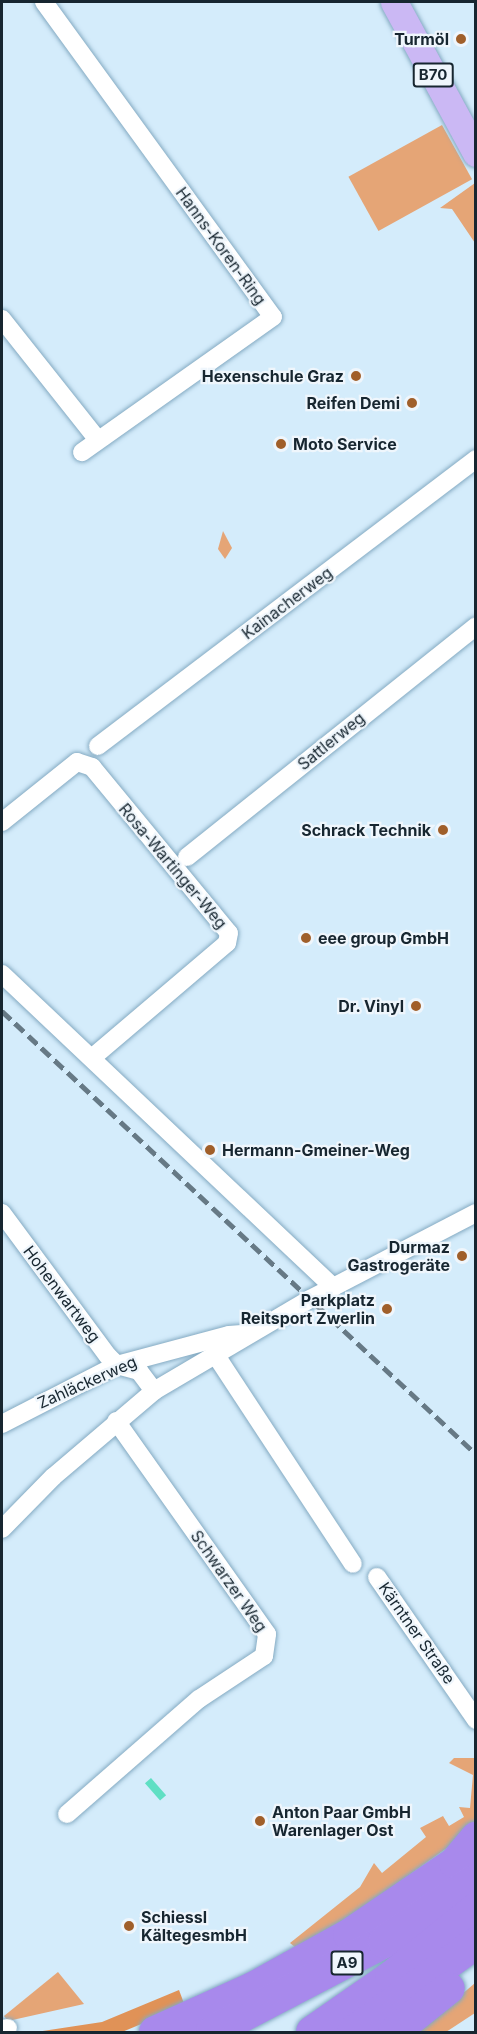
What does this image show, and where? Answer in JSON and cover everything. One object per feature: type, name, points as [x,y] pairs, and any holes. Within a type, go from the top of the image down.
[{"type":"highway","points":[[155,2032],[253,1988],[349,1935],[455,1863],[476,1838]]},
{"type":"highway","name":"A9","points":[[212,2032],[384,1942],[476,1880]]},
{"type":"highway","points":[[312,2032],[391,1977],[476,1909]]},
{"type":"highway","points":[[353,2032],[476,1942]]},
{"type":"highway","points":[[394,2032],[476,1965]]},
{"type":"main road","name":"B70","points":[[394,2],[476,153]]},
{"type":"street","name":"Hanns-Koren-Ring","points":[[44,2],[273,317],[82,452]]},
{"type":"street","points":[[2,320],[98,440]]},
{"type":"street","name":"Kainacherweg","points":[[98,746],[476,459]]},
{"type":"street","name":"Sattlerweg","points":[[187,857],[476,626]]},
{"type":"street","name":"Rosa-Wartinger-Weg","points":[[2,822],[77,762],[92,767],[229,933],[227,943],[92,1058]]},
{"type":"street","points":[[2,974],[333,1287]]},
{"type":"street","name":"Hohenwartweg","points":[[2,1213],[117,1365],[139,1371],[154,1391]]},
{"type":"street","points":[[2,1529],[53,1477],[154,1391],[245,1335],[476,1213]]},
{"type":"street","name":"Zahläckerweg","points":[[2,1424],[117,1365],[229,1335],[245,1335]]},
{"type":"street","points":[[215,1354],[353,1564]]},
{"type":"street","name":"Schwarzer Weg","points":[[68,1814],[199,1699],[264,1656],[267,1634],[117,1421]]},
{"type":"street","name":"Kärntner Straße","points":[[377,1576],[476,1720]]},
{"type":"shaded area","points":[[442,125],[472,179],[378,231],[348,177]]},
{"type":"shaded area","points":[[475,183],[475,243],[452,209],[440,208]]},
{"type":"shaded area","points":[[223,531],[232,548],[225,559],[218,549]]},
{"type":"shaded area","points":[[454,1758],[475,1758],[475,1821],[472,1830],[301,1952],[290,1943],[360,1887],[374,1863],[382,1873],[426,1837],[420,1828],[443,1816],[449,1826],[464,1817],[459,1807],[470,1808],[473,1775],[449,1763]]},
{"type":"shaded area","points":[[151,1778],[166,1795],[160,1801],[145,1783]]},
{"type":"shaded area","points":[[58,1972],[84,2004],[8,2021],[4,2016]]},
{"type":"shaded area","points":[[475,1983],[475,2013],[446,2032],[418,2032]]},
{"type":"shaded area","points":[[179,1990],[185,2006],[122,2032],[36,2032],[102,2022]]},
{"type":"railway","points":[[2,1011],[476,1454]]},
{"type":"place","name":"Turmöl","points":[[461,39]]},
{"type":"place","name":"Hexenschule Graz","points":[[356,376]]},
{"type":"place","name":"Reifen Demi","points":[[412,403]]},
{"type":"place","name":"Moto Service","points":[[281,444]]},
{"type":"place","name":"Schrack Technik","points":[[443,830]]},
{"type":"place","name":"eee group GmbH","points":[[306,938]]},
{"type":"place","name":"Dr. Vinyl","points":[[416,1006]]},
{"type":"place","name":"Hermann-Gmeiner-Weg","points":[[210,1150]]},
{"type":"place","name":"Durmaz Gastrogeräte","points":[[462,1256]]},
{"type":"place","name":"Parkplatz Reitsport Zwerlin","points":[[387,1309]]},
{"type":"place","name":"Anton Paar GmbH Warenlager Ost","points":[[260,1821]]},
{"type":"place","name":"Schiessl KältegesmbH","points":[[129,1926]]}]
